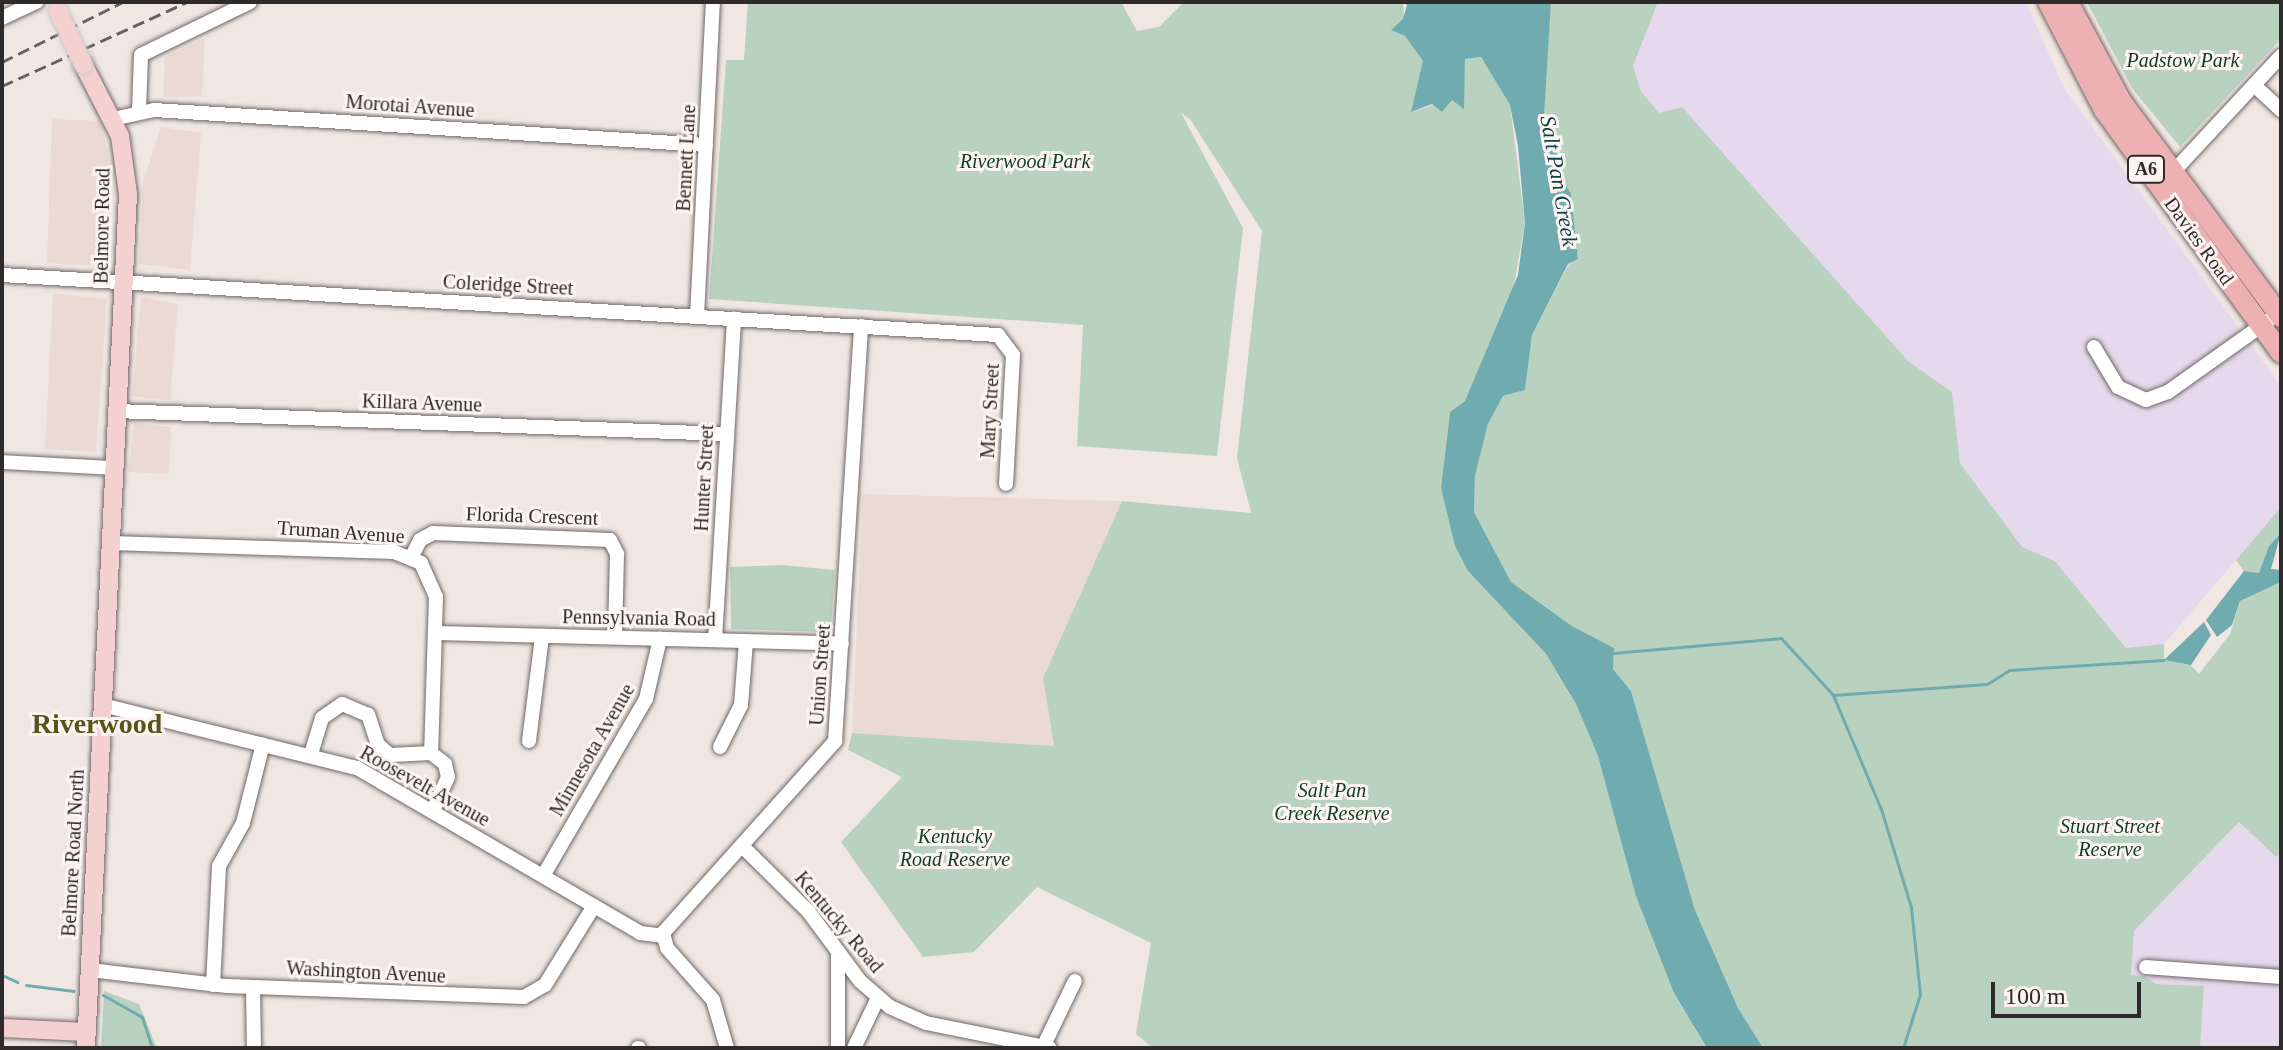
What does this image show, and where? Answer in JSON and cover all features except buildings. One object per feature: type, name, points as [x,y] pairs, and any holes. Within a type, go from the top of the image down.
[{"type":"highway","name":"Davies Road","points":[[2048,2],[2104,110],[2281,353]]},
{"type":"highway","name":"Davies Road","points":[[2068,2],[2108,80],[2279,315]]},
{"type":"highway","points":[[2174,171],[2175,189],[2208,235],[2218,267]]},
{"type":"main road","name":"Belmore Road","points":[[56,6],[113,119],[128,180],[113,468]]},
{"type":"main road","name":"Belmore Road North","points":[[86,1040],[113,468]]},
{"type":"main road","points":[[2,1028],[86,1040]]},
{"type":"street","points":[[2,18],[36,2]]},
{"type":"street","points":[[139,110],[141,55],[250,2]]},
{"type":"street","name":"Bennett Lane","points":[[697,316],[713,2]]},
{"type":"street","points":[[2174,171],[2281,56]]},
{"type":"street","points":[[2254,85],[2281,110]]},
{"type":"street","name":"Morotai Avenue","points":[[113,119],[139,110],[706,145]]},
{"type":"street","name":"Coleridge Street","points":[[2,275],[990,334],[1008,342]]},
{"type":"street","points":[[2094,347],[2118,387],[2146,400],[2168,392],[2279,315]]},
{"type":"street","name":"Hunter Street","points":[[715,640],[734,319]]},
{"type":"street","name":"Union Street","points":[[663,936],[832,747],[842,644],[861,326]]},
{"type":"street","name":"Mary Street","points":[[1006,484],[1013,364],[1008,342]]},
{"type":"street","name":"Killara Avenue","points":[[116,411],[727,434]]},
{"type":"street","points":[[2,462],[113,468]]},
{"type":"street","name":"Florida Crescent","points":[[412,556],[420,540],[433,533],[610,540],[617,554],[615,637]]},
{"type":"street","name":"Truman Avenue","points":[[110,543],[412,556],[434,583],[431,753],[445,764],[448,777],[433,810]]},
{"type":"street","name":"Pennsylvania Road","points":[[435,633],[842,644]]},
{"type":"street","points":[[529,741],[542,636]]},
{"type":"street","name":"Minnesota Avenue","points":[[543,876],[646,699],[660,639]]},
{"type":"street","points":[[720,747],[732,732],[743,698],[746,641]]},
{"type":"street","points":[[311,755],[322,718],[342,704],[368,715],[378,745],[390,755],[431,753]]},
{"type":"street","name":"Roosevelt Avenue","points":[[102,705],[357,768],[640,933],[663,936]]},
{"type":"street","points":[[213,985],[220,859],[243,823],[263,744]]},
{"type":"street","name":"Kentucky Road","points":[[742,846],[808,911],[878,998],[926,1023],[1047,1047]]},
{"type":"street","points":[[566,890],[580,909],[582,928]]},
{"type":"street","name":"Washington Avenue","points":[[90,970],[213,985],[524,997],[545,985],[594,906]]},
{"type":"street","points":[[663,936],[674,956],[713,1000],[727,1048]]},
{"type":"street","points":[[838,952],[838,1048]]},
{"type":"street","points":[[2146,967],[2281,977]]},
{"type":"street","points":[[1047,1047],[1075,981]]},
{"type":"street","points":[[253,987],[254,1048]]},
{"type":"street","points":[[854,1048],[878,998]]},
{"type":"shaded area","points":[[1658,2],[2026,2],[2064,88],[2281,386],[2281,507],[2164,644],[2127,649],[2055,561],[2022,548],[1960,463],[1952,392],[1908,361],[1659,113],[1641,91],[1633,66]]},
{"type":"shaded area","points":[[205,38],[202,96],[163,97],[165,57]]},
{"type":"shaded area","points":[[52,119],[101,121],[113,178],[109,261],[104,266],[47,263]]},
{"type":"shaded area","points":[[161,127],[201,133],[190,270],[139,264],[143,182]]},
{"type":"shaded area","points":[[53,293],[107,299],[96,452],[45,449]]},
{"type":"shaded area","points":[[141,297],[178,304],[170,401],[132,396]]},
{"type":"shaded area","points":[[134,423],[171,427],[169,474],[128,472]]},
{"type":"shaded area","points":[[863,494],[1122,501],[1043,678],[1054,746],[852,733]]},
{"type":"shaded area","points":[[2239,822],[2276,857],[2281,852],[2281,1048],[2200,1048],[2204,987],[2156,984],[2144,976],[2130,975],[2134,931]]},
{"type":"green space","points":[[748,2],[1121,2],[1137,31],[1159,27],[1184,2],[1403,2],[1405,36],[1424,61],[1412,112],[1452,99],[1463,108],[1465,59],[1481,57],[1510,105],[1525,223],[1511,302],[1465,401],[1450,412],[1441,488],[1468,571],[1546,654],[1576,704],[1598,756],[1674,993],[1707,1048],[1153,1048],[1136,1034],[1151,943],[1037,887],[974,952],[923,957],[841,842],[902,777],[848,750],[852,733],[1054,746],[1043,678],[1122,501],[1251,513],[1237,458],[1262,231],[1190,119],[1181,113],[1243,228],[1217,456],[1077,446],[1083,325],[709,299],[726,60],[744,60]]},
{"type":"green space","name":"Stuart Street Reserve","points":[[1551,2],[1658,2],[1633,66],[1641,91],[1659,113],[1682,107],[1908,361],[1952,392],[1960,463],[2022,547],[2055,561],[2126,648],[2164,644],[2164,660],[2191,665],[2199,674],[2230,634],[2240,601],[2281,582],[2281,852],[2276,857],[2239,822],[2134,931],[2131,975],[2144,976],[2156,984],[2204,986],[2200,1048],[1763,1048],[1738,1008],[1695,910],[1631,691],[1613,669],[1614,648],[1572,626],[1511,582],[1474,512],[1475,476],[1488,424],[1503,396],[1525,390],[1532,335],[1569,264],[1578,259],[1571,194],[1559,172],[1553,133],[1543,115]]},
{"type":"green space","name":"Padstow Park","points":[[2087,2],[2281,2],[2281,39],[2180,147],[2132,88]]},
{"type":"green space","points":[[2281,507],[2281,533],[2269,546],[2259,573],[2244,571],[2236,560]]},
{"type":"green space","points":[[782,565],[835,570],[831,626],[824,632],[731,629],[730,567]]},
{"type":"green space","points":[[104,991],[139,1004],[157,1048],[101,1048]]},
{"type":"water","name":"Salt Pan Creek","points":[[1403,2],[1551,2],[1544,115],[1553,133],[1559,172],[1571,194],[1578,259],[1568,264],[1532,335],[1525,390],[1503,396],[1488,424],[1475,476],[1474,512],[1511,582],[1572,626],[1614,648],[1613,669],[1631,691],[1695,910],[1738,1008],[1763,1048],[1707,1048],[1674,993],[1636,896],[1598,756],[1576,704],[1546,654],[1468,571],[1455,546],[1441,488],[1450,412],[1465,401],[1518,275],[1525,223],[1518,146],[1510,105],[1481,57],[1465,59],[1464,109],[1452,100],[1442,112],[1432,104],[1411,112],[1423,61],[1405,36],[1391,30],[1403,19],[1407,5]]},
{"type":"water","points":[[2281,533],[2271,569],[2281,570],[2281,582],[2240,601],[2232,625],[2217,637],[2206,620],[2244,571],[2259,573],[2269,546]]},
{"type":"water","points":[[2204,622],[2211,635],[2191,665],[2164,660]]},
{"type":"waterway","points":[[1613,653],[1781,638],[1833,695],[1881,809],[1911,907],[1920,994],[1903,1048]]},
{"type":"waterway","points":[[1833,695],[1987,684],[2009,670],[2164,660]]},
{"type":"waterway","points":[[2,975],[17,982]]},
{"type":"waterway","points":[[26,985],[74,991]]},
{"type":"waterway","points":[[103,995],[142,1017],[152,1048]]},
{"type":"railway","points":[[2,62],[123,2]]},
{"type":"railway","points":[[2,86],[187,2]]},
{"type":"district","name":"Riverwood","points":[[97,724]]},
{"type":"park label","name":"Riverwood Park","points":[[1025,161]]},
{"type":"park label","name":"Salt Pan Creek Reserve","points":[[1332,802]]},
{"type":"park label","name":"Kentucky Road Reserve","points":[[955,848]]}]
